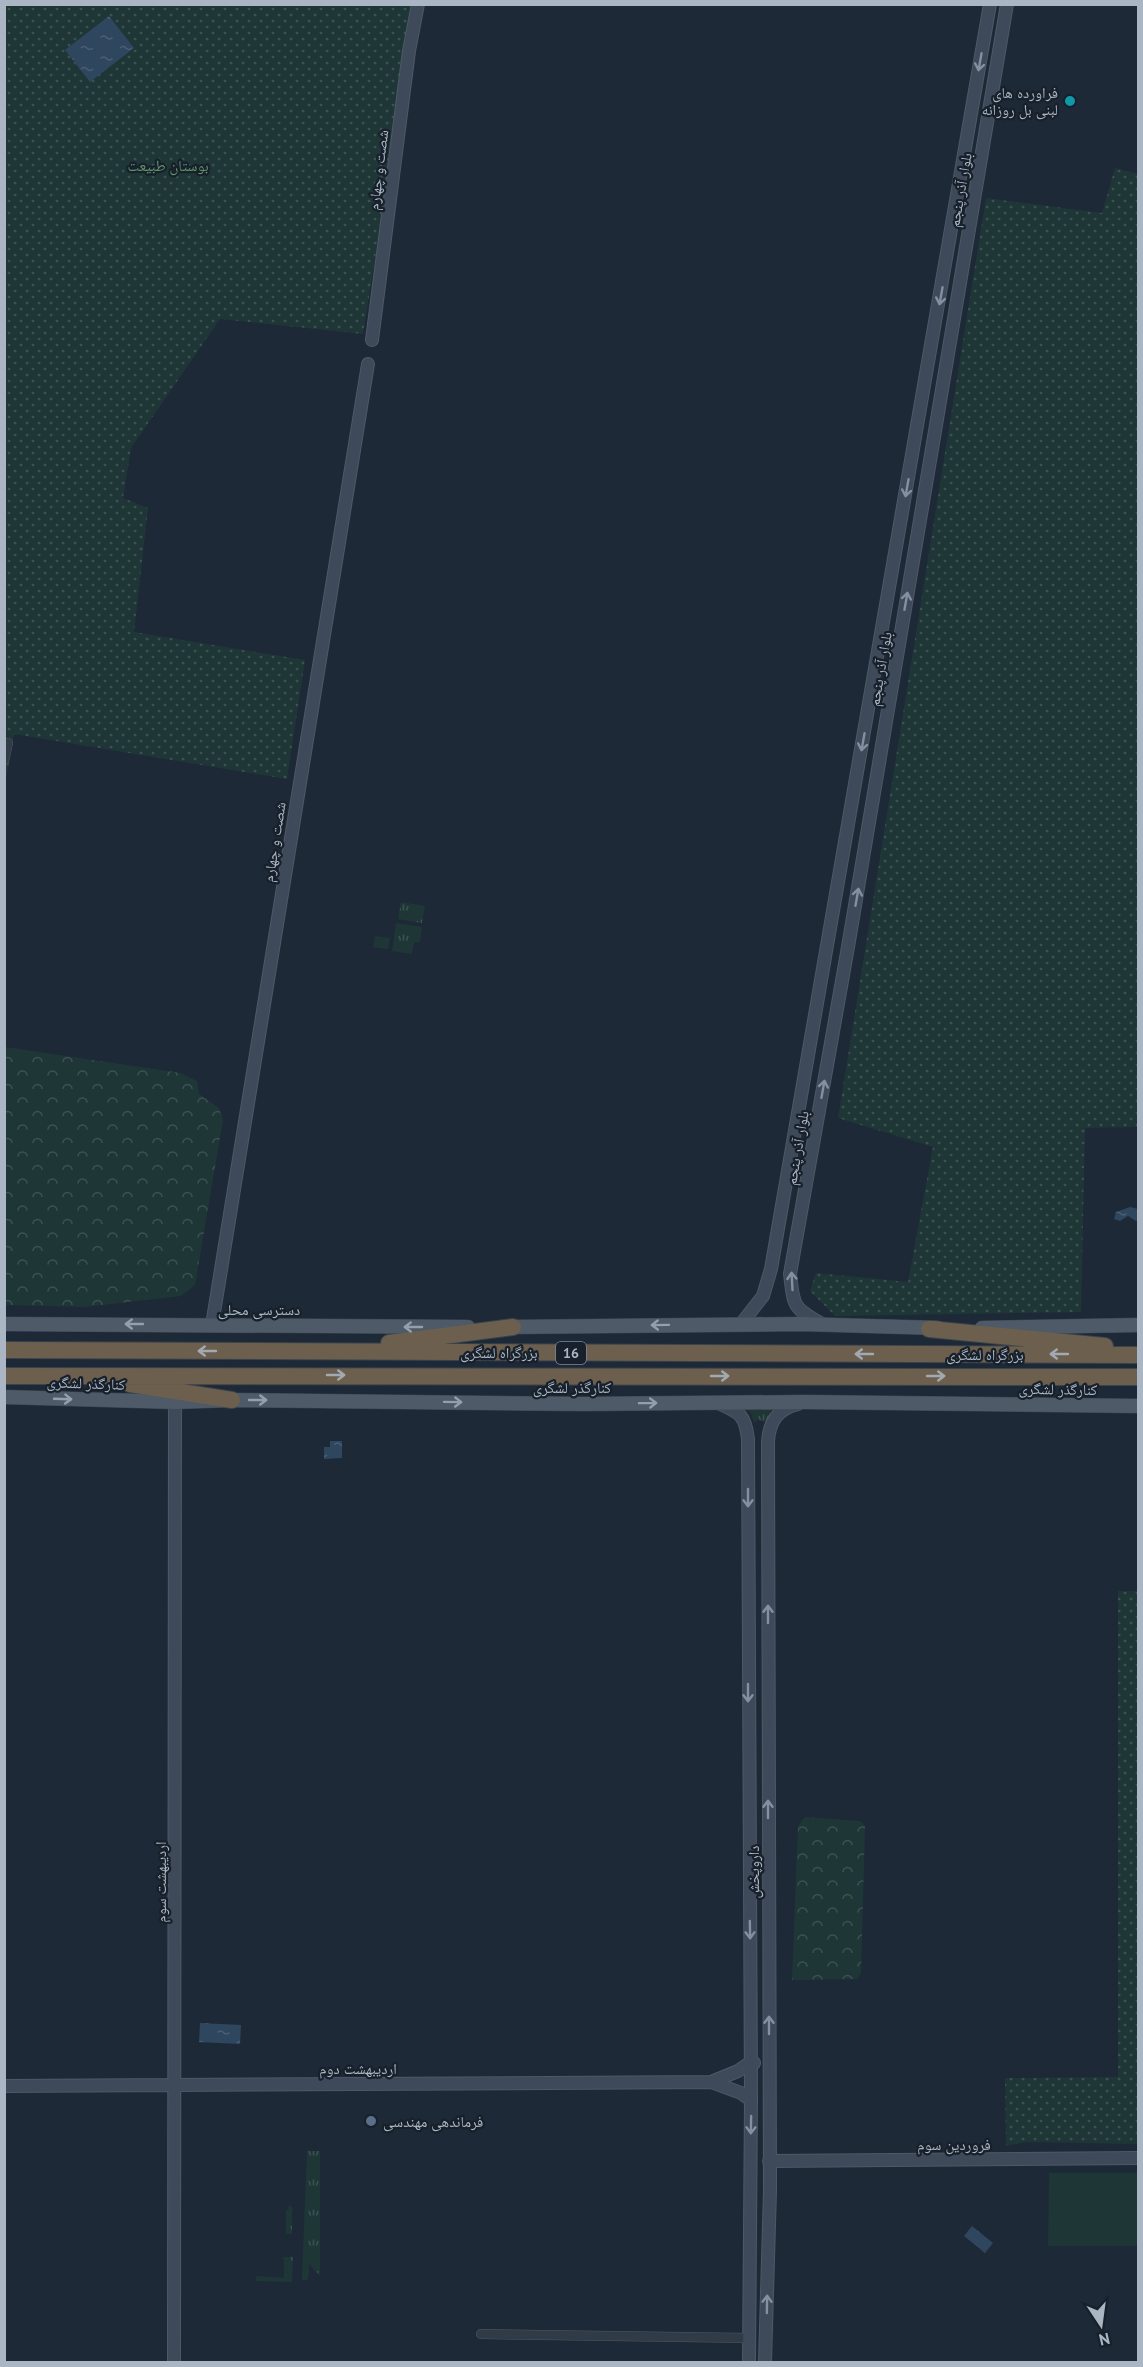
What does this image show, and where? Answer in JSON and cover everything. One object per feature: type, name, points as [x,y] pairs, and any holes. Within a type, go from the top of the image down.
[{"type":"highway","points":[[306,1352],[513,1327]]},
{"type":"highway","points":[[929,1329],[1074,1342],[1138,1353]]},
{"type":"highway","name":"بزرگراه لشگری","points":[[4,1350],[1138,1353]]},
{"type":"highway","points":[[57,1375],[232,1400]]},
{"type":"highway","name":"بزرگراه لشگری","points":[[4,1376],[1138,1377]]},
{"type":"main road","name":"دسترسی محلی","points":[[4,1324],[513,1327]]},
{"type":"main road","points":[[513,1327],[822,1324],[929,1329],[1138,1325]]},
{"type":"main road","name":"کنارگذر لشگری","points":[[4,1397],[175,1402],[232,1400],[584,1404],[805,1402],[1138,1406]]},
{"type":"street","name":"شصت و چهارم","points":[[372,340],[409,51],[418,4]]},
{"type":"street","name":"بلوار آذر پنجم","points":[[741,1324],[763,1296],[771,1269],[990,4]]},
{"type":"street","name":"بلوار آذر پنجم","points":[[822,1324],[799,1312],[793,1296],[790,1274],[848,947],[1006,4]]},
{"type":"street","points":[[945,268],[961,274]]},
{"type":"street","name":"شصت و چهارم","points":[[212,1325],[368,364]]},
{"type":"street","points":[[4,761],[8,743]]},
{"type":"street","name":"اردیبهشت سوم","points":[[174,2362],[175,1402]]},
{"type":"street","name":"داروپخش","points":[[717,1402],[740,1414],[746,1424],[748,1439],[751,2062],[749,2362]]},
{"type":"street","name":"داروپخش","points":[[765,2362],[769,2161],[768,1442],[769,1431],[777,1414],[786,1407],[805,1402]]},
{"type":"street","points":[[748,1439],[755,1436],[768,1442]]},
{"type":"street","points":[[751,2062],[769,2065]]},
{"type":"street","name":"اردیبهشت دوم","points":[[711,2082],[738,2071],[751,2062]]},
{"type":"street","name":"اردیبهشت دوم","points":[[4,2086],[711,2082],[741,2092],[751,2100]]},
{"type":"street","name":"فروردین سوم","points":[[769,2161],[1138,2158]]},
{"type":"street","points":[[482,2334],[749,2338]]},
{"type":"green space","name":"بوستان طبیعت","points":[[5,5],[416,5],[363,334],[220,319],[131,448],[123,498],[148,508],[134,632],[305,660],[287,779],[14,734],[5,785]]},
{"type":"green space","points":[[1115,168],[1138,174],[1138,1127],[1085,1128],[1081,1312],[835,1316],[810,1291],[816,1273],[908,1282],[933,1147],[838,1118],[986,198],[1102,213]]},
{"type":"green space","points":[[401,902],[425,906],[422,923],[398,919]]},
{"type":"green space","points":[[396,923],[422,927],[420,942],[414,942],[412,954],[392,951]]},
{"type":"green space","points":[[375,936],[390,938],[388,949],[373,947]]},
{"type":"green space","points":[[5,1047],[181,1073],[197,1081],[199,1094],[219,1108],[223,1120],[195,1285],[181,1296],[84,1307],[5,1305]]},
{"type":"green space","points":[[746,1409],[772,1409],[766,1422],[758,1420],[754,1423],[751,1413]]},
{"type":"green space","points":[[1118,1591],[1138,1591],[1138,2144],[1025,2142],[1006,2146],[1005,2078],[1118,2077]]},
{"type":"green space","points":[[805,1817],[860,1821],[865,1826],[861,1973],[857,1979],[792,1980],[798,1826]]},
{"type":"green space","points":[[307,2151],[320,2151],[320,2276],[309,2264],[308,2280],[302,2280]]},
{"type":"green space","points":[[1049,2173],[1138,2173],[1138,2246],[1048,2246]]},
{"type":"green space","points":[[288,2206],[292,2206],[292,2234],[286,2234]]},
{"type":"green space","points":[[293,2257],[292,2282],[256,2281],[256,2276],[284,2278],[284,2260],[282,2259]]},
{"type":"water","points":[[109,16],[134,48],[90,82],[65,50]]},
{"type":"water","points":[[1130,1207],[1138,1209],[1138,1220],[1128,1216],[1120,1221],[1114,1219],[1116,1212]]},
{"type":"water","points":[[330,1441],[342,1441],[342,1458],[324,1459],[324,1447],[330,1447]]},
{"type":"water","points":[[200,2023],[241,2025],[240,2044],[199,2042]]},
{"type":"water","points":[[972,2226],[993,2243],[985,2253],[964,2236]]},
{"type":"place","name":"فراورده های لبنی بل روزانه","points":[[1070,101]]},
{"type":"place","name":"فرماندهی مهندسی","points":[[371,2121]]}]
